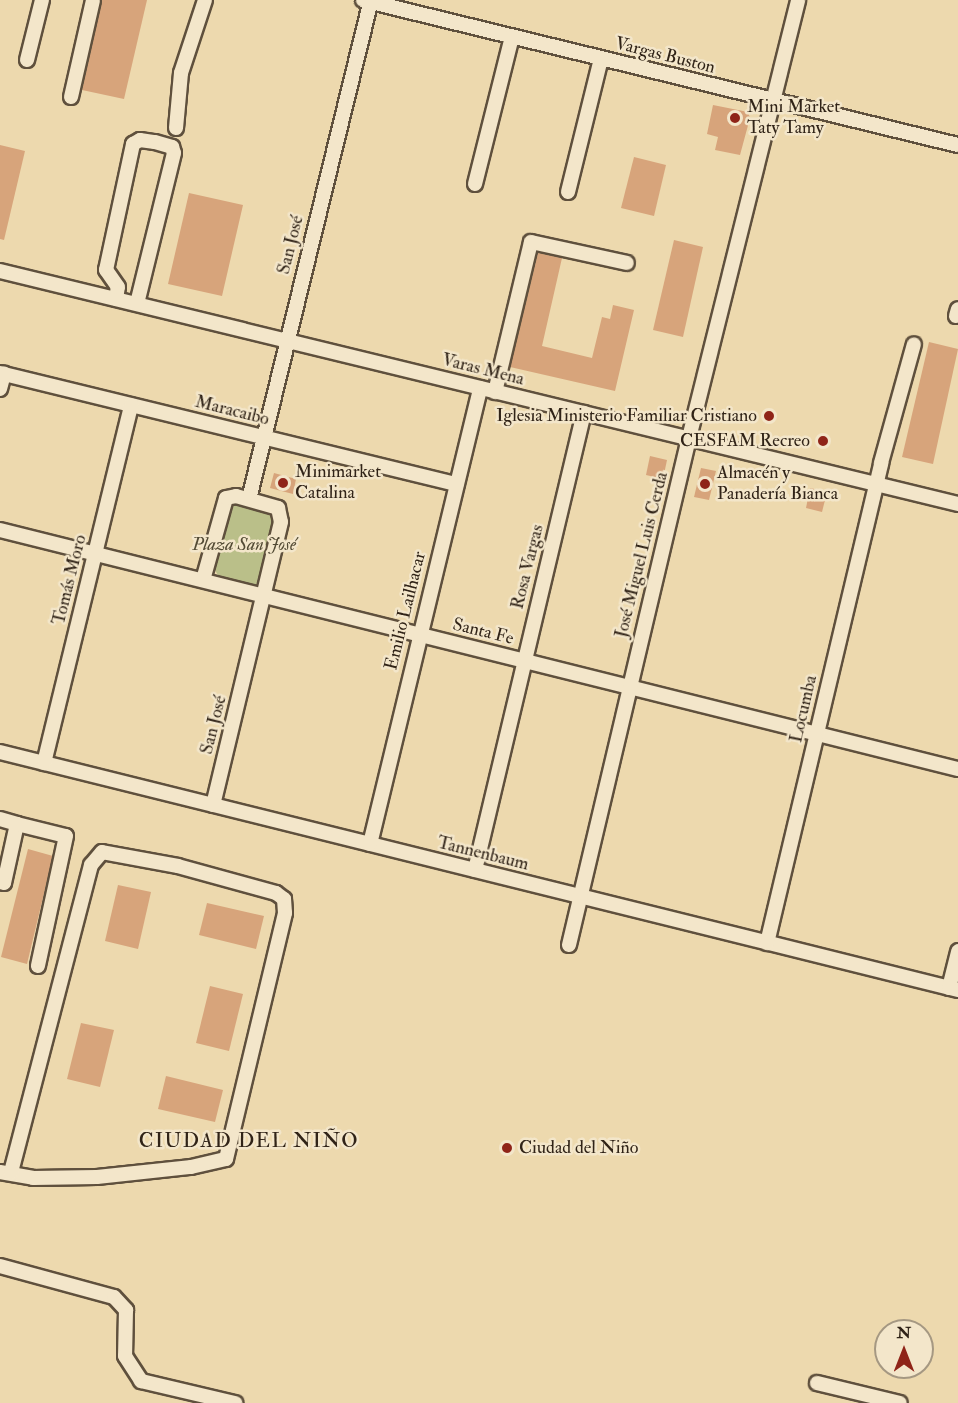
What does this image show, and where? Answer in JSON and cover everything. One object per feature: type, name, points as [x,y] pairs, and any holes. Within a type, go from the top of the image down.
[{"type":"street","points":[[27,60],[42,0]]},
{"type":"street","points":[[72,97],[93,0]]},
{"type":"street","points":[[176,128],[181,73],[205,0]]},
{"type":"street","name":"José Miguel Luis Cerda","points":[[569,945],[578,896],[798,0]]},
{"type":"street","name":"Vargas Buston","points":[[368,1],[958,145]]},
{"type":"street","name":"San José","points":[[249,499],[368,1]]},
{"type":"street","points":[[475,184],[512,37]]},
{"type":"street","points":[[568,192],[601,59]]},
{"type":"street","points":[[116,299],[118,287],[106,270],[133,144],[140,140],[155,142],[172,147],[174,153],[137,304]]},
{"type":"street","points":[[495,392],[531,242],[627,263]]},
{"type":"street","name":"Varas Mena","points":[[0,271],[958,504]]},
{"type":"street","name":"Locumba","points":[[767,943],[876,484],[914,344]]},
{"type":"street","points":[[0,389],[2,374]]},
{"type":"street","name":"Maracaibo","points":[[2,374],[457,484]]},
{"type":"street","name":"Emilio Lailhacar","points":[[370,844],[418,634],[480,388]]},
{"type":"street","name":"Tomás Moro","points":[[44,763],[131,405]]},
{"type":"street","name":"Rosa Vargas","points":[[475,870],[584,413]]},
{"type":"street","name":"San José","points":[[203,580],[223,502],[231,496],[276,507],[282,517],[213,805]]},
{"type":"street","name":"Santa Fe","points":[[0,530],[958,769]]},
{"type":"street","name":"Tannenbaum","points":[[0,752],[954,989]]},
{"type":"street","points":[[0,819],[66,836],[38,966]]},
{"type":"street","points":[[0,882],[4,883],[17,824]]},
{"type":"street","points":[[102,852],[178,866],[276,893],[284,899],[285,913],[226,1159],[191,1167],[97,1176],[33,1178],[5,1172],[91,865],[102,852]]},
{"type":"street","points":[[954,989],[958,951]]},
{"type":"street","points":[[0,1266],[114,1297],[126,1310],[125,1356],[141,1381],[235,1403]]},
{"type":"street","points":[[817,1383],[900,1403]]},
{"type":"green space","name":"Plaza San José","points":[[240,503],[271,513],[275,520],[261,579],[255,585],[218,575],[214,569],[229,506]]},
{"type":"building","points":[[102,0],[147,0],[124,99],[82,90]]},
{"type":"building","points":[[713,105],[748,112],[750,118],[740,155],[715,150],[718,137],[707,134]]},
{"type":"building","points":[[0,145],[25,151],[4,240],[0,239]]},
{"type":"building","points":[[634,157],[666,165],[654,216],[621,208]]},
{"type":"building","points":[[189,193],[243,205],[222,296],[168,284]]},
{"type":"building","points":[[674,240],[703,247],[683,337],[653,330]]},
{"type":"building","points":[[538,253],[562,258],[542,346],[592,358],[602,317],[610,319],[613,305],[634,310],[615,391],[510,367]]},
{"type":"building","points":[[929,342],[958,349],[933,464],[902,457]]},
{"type":"building","points":[[650,456],[667,460],[663,479],[646,475]]},
{"type":"building","name":"Almacén y Panadería Bianca","points":[[701,468],[716,471],[709,500],[694,497]]},
{"type":"building","name":"Minimarket Catalina","points":[[274,473],[296,479],[293,494],[270,488]]},
{"type":"building","points":[[810,488],[827,492],[822,512],[806,508]]},
{"type":"building","points":[[28,849],[53,856],[27,964],[1,957]]},
{"type":"building","points":[[118,885],[151,892],[138,949],[105,941]]},
{"type":"building","points":[[207,903],[264,916],[256,949],[199,935]]},
{"type":"building","points":[[210,986],[243,994],[229,1051],[196,1043]]},
{"type":"building","points":[[81,1023],[114,1030],[100,1087],[67,1079]]},
{"type":"building","points":[[166,1076],[223,1090],[215,1122],[158,1109]]},
{"type":"place","name":"Mini Market Taty Tamy","points":[[735,118]]},
{"type":"place","name":"Iglesia Ministerio Familiar Cristiano","points":[[769,416]]},
{"type":"place","name":"CESFAM Recreo","points":[[823,441]]},
{"type":"place","name":"Minimarket Catalina","points":[[283,483]]},
{"type":"place","name":"Almacén y Panadería Bianca","points":[[705,484]]},
{"type":"place","name":"Ciudad del Niño","points":[[507,1148]]},
{"type":"district","name":"CIUDAD DEL NIÑO","points":[[249,1140]]}]
